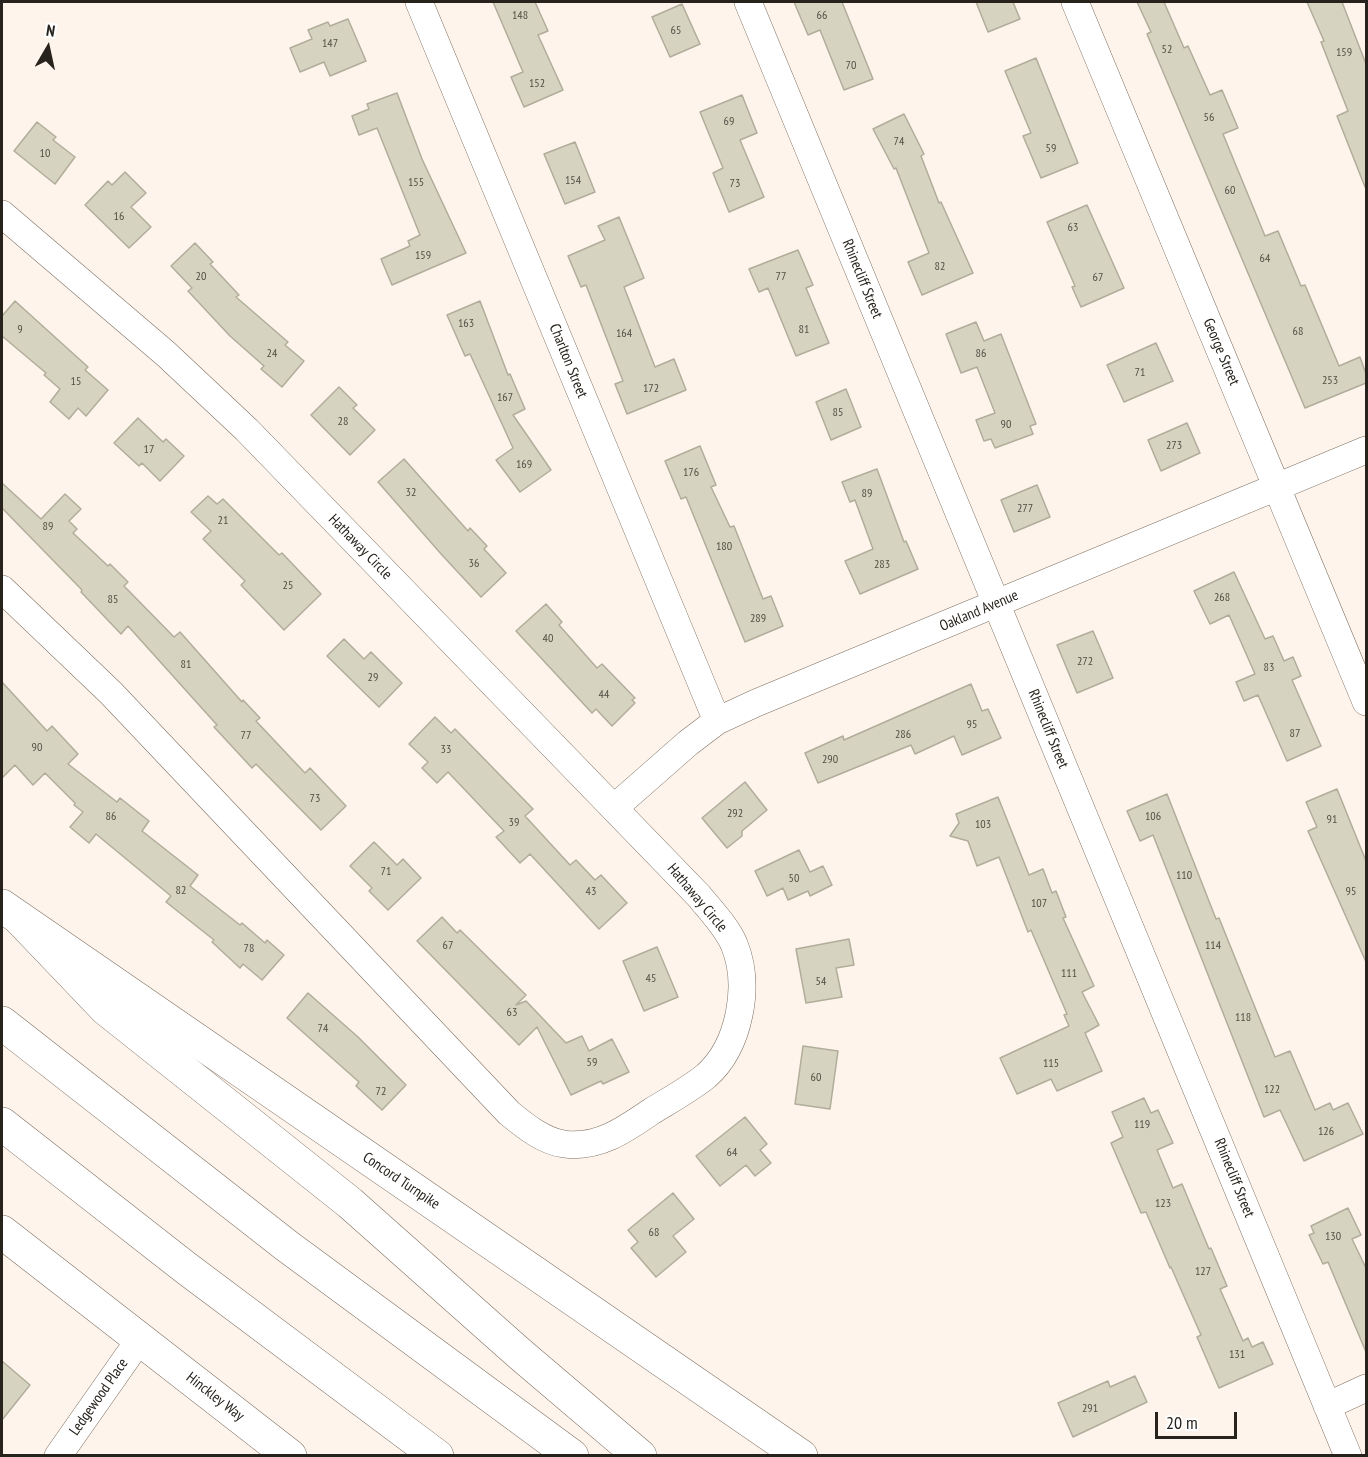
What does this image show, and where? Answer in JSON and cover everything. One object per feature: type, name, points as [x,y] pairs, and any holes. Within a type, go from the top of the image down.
[{"type":"main road","points":[[11,912],[106,1009],[343,1197],[520,1354],[640,1455]]},
{"type":"main road","name":"Concord Turnpike","points":[[11,912],[801,1455]]},
{"type":"main road","points":[[2,1023],[296,1252],[572,1455]]},
{"type":"main road","points":[[2,1124],[177,1261],[437,1455]]},
{"type":"main road","points":[[2,1232],[140,1339]]},
{"type":"main road","name":"Hinckley Way","points":[[140,1339],[290,1455]]},
{"type":"street","name":"Charlton Street","points":[[419,2],[717,721]]},
{"type":"street","name":"Rhinecliff Street","points":[[748,2],[1348,1455]]},
{"type":"street","name":"George Street","points":[[1075,2],[1366,702]]},
{"type":"street","name":"Hathaway Circle","points":[[2,214],[166,354],[247,430],[699,896],[733,941],[741,962],[741,999],[738,1016],[727,1048],[717,1064],[705,1076],[622,1132],[601,1141],[565,1144],[548,1139],[508,1113],[111,693],[2,589]]},
{"type":"street","name":"Oakland Avenue","points":[[614,808],[688,743],[717,721],[767,698],[1366,450]]},
{"type":"street","name":"Ledgewood Place","points":[[58,1455],[140,1339]]},
{"type":"street","points":[[1328,1406],[1366,1388]]},
{"type":"building","points":[[493,2],[535,2],[548,31],[538,35],[563,90],[524,107],[511,77],[523,72]]},
{"type":"building","points":[[794,2],[842,2],[873,79],[844,90],[820,30],[808,35]]},
{"type":"building","points":[[976,2],[1013,2],[1020,19],[988,32]]},
{"type":"building","points":[[1137,2],[1164,2],[1184,48],[1188,46],[1210,95],[1222,90],[1238,128],[1223,134],[1265,236],[1278,231],[1301,286],[1305,285],[1339,366],[1360,357],[1366,374],[1366,383],[1305,408],[1147,34],[1151,32]]},
{"type":"building","points":[[1307,2],[1342,2],[1366,64],[1366,187],[1337,116],[1348,111],[1321,42],[1324,41]]},
{"type":"building","points":[[682,4],[700,44],[670,57],[652,17]]},
{"type":"building","points":[[348,19],[366,61],[330,76],[324,62],[300,72],[290,48],[312,39],[308,30],[328,22],[330,26]]},
{"type":"building","points":[[1036,58],[1078,163],[1041,178],[1023,136],[1031,133],[1005,71]]},
{"type":"building","points":[[397,93],[422,159],[466,253],[392,285],[381,259],[410,246],[408,241],[420,235],[377,128],[359,135],[352,116],[369,109],[367,104]]},
{"type":"building","points":[[742,95],[757,133],[740,140],[764,197],[729,212],[713,173],[723,168],[700,112]]},
{"type":"building","points":[[904,114],[924,154],[921,156],[939,203],[941,202],[973,273],[922,295],[908,262],[929,253],[896,168],[894,169],[873,129]]},
{"type":"building","points":[[37,122],[56,137],[53,140],[75,157],[55,184],[14,151]]},
{"type":"building","points":[[575,142],[595,192],[565,204],[544,154]]},
{"type":"building","points":[[125,172],[146,193],[131,207],[151,227],[129,248],[85,205],[108,181],[112,185]]},
{"type":"building","points":[[1087,205],[1124,288],[1081,307],[1072,287],[1075,286],[1047,222]]},
{"type":"building","points":[[619,217],[644,278],[624,287],[655,367],[674,359],[686,390],[627,414],[615,384],[623,381],[586,285],[581,287],[568,256],[605,240],[598,226]]},
{"type":"building","points":[[195,243],[213,262],[210,264],[239,295],[236,297],[288,342],[285,345],[304,361],[282,387],[261,369],[264,366],[230,336],[188,291],[192,288],[171,266]]},
{"type":"building","points":[[798,250],[813,285],[806,288],[829,343],[796,356],[768,288],[759,292],[749,269]]},
{"type":"building","points":[[15,301],[88,367],[85,370],[108,390],[86,416],[78,408],[69,419],[50,402],[60,389],[44,375],[46,373],[2,336],[2,316]]},
{"type":"building","points":[[480,301],[508,375],[510,374],[525,409],[513,415],[551,470],[520,492],[496,460],[513,448],[470,354],[465,356],[447,315]]},
{"type":"building","points":[[976,322],[984,341],[1001,334],[1036,424],[1030,426],[1033,434],[995,448],[991,439],[984,441],[976,420],[995,413],[977,367],[961,373],[946,334]]},
{"type":"building","points":[[1156,343],[1173,381],[1124,402],[1107,365]]},
{"type":"building","points":[[339,387],[357,405],[353,408],[375,430],[350,455],[311,415]]},
{"type":"building","points":[[846,389],[861,427],[831,440],[816,402]]},
{"type":"building","points":[[138,418],[163,442],[166,439],[184,456],[160,481],[142,463],[139,466],[114,443]]},
{"type":"building","points":[[1187,423],[1200,453],[1161,471],[1148,440]]},
{"type":"building","points":[[700,446],[716,485],[711,487],[730,527],[734,526],[763,599],[771,596],[783,626],[745,642],[686,497],[681,499],[665,461]]},
{"type":"building","points":[[404,459],[468,531],[470,528],[487,546],[484,549],[506,573],[481,597],[378,482]]},
{"type":"building","points":[[877,469],[904,542],[906,541],[918,569],[860,594],[845,561],[873,549],[855,500],[850,502],[842,482]]},
{"type":"building","points":[[2,483],[41,519],[65,494],[81,509],[69,521],[77,529],[73,533],[128,582],[124,586],[174,637],[180,632],[242,702],[243,700],[260,718],[256,721],[305,773],[310,768],[346,806],[321,830],[256,764],[252,768],[214,727],[217,725],[128,626],[121,634],[81,592],[82,590],[2,508]]},
{"type":"building","points":[[1037,485],[1050,517],[1014,532],[1001,500]]},
{"type":"building","points":[[208,496],[217,504],[223,499],[279,555],[282,553],[321,594],[284,630],[241,585],[245,581],[203,539],[211,531],[191,512]]},
{"type":"building","points":[[1234,572],[1265,639],[1273,636],[1284,661],[1293,657],[1301,676],[1292,680],[1321,746],[1287,761],[1258,695],[1244,701],[1236,682],[1255,674],[1229,615],[1210,624],[1194,591]]},
{"type":"building","points":[[546,604],[562,622],[559,625],[597,668],[602,664],[635,698],[632,700],[635,703],[612,726],[596,709],[592,713],[516,631]]},
{"type":"building","points":[[1093,631],[1113,678],[1077,693],[1057,645]]},
{"type":"building","points":[[344,639],[364,659],[371,652],[402,683],[379,707],[327,656]]},
{"type":"building","points":[[2,682],[47,731],[52,726],[78,754],[68,764],[117,802],[120,798],[149,821],[142,831],[198,875],[190,886],[240,925],[242,923],[265,943],[267,940],[284,955],[262,980],[243,964],[240,968],[212,942],[214,940],[166,902],[171,896],[96,834],[89,843],[70,827],[83,812],[45,773],[33,785],[15,765],[2,778]]},
{"type":"building","points":[[971,684],[982,711],[988,709],[1001,738],[962,755],[954,736],[915,754],[911,745],[818,783],[805,753],[843,736],[844,740]]},
{"type":"building","points":[[435,717],[451,733],[455,729],[533,809],[525,816],[570,865],[576,860],[595,880],[601,875],[627,903],[599,929],[530,854],[520,863],[496,837],[504,831],[448,772],[437,783],[422,768],[428,762],[409,744]]},
{"type":"building","points":[[745,782],[767,810],[742,831],[742,836],[727,848],[702,818]]},
{"type":"building","points":[[1337,789],[1366,861],[1366,962],[1308,831],[1317,827],[1306,802]]},
{"type":"building","points":[[1167,794],[1216,919],[1219,918],[1275,1057],[1290,1051],[1315,1110],[1330,1103],[1333,1110],[1348,1103],[1363,1134],[1304,1161],[1280,1110],[1264,1117],[1153,835],[1140,841],[1127,811]]},
{"type":"building","points":[[998,797],[1029,875],[1043,869],[1052,893],[1056,891],[1066,917],[1063,918],[1094,986],[1082,992],[1099,1025],[1085,1033],[1102,1071],[1057,1091],[1051,1079],[1017,1094],[1000,1058],[1069,1026],[1064,1015],[1067,1014],[1031,930],[1028,932],[999,857],[977,866],[968,841],[950,836],[959,823],[956,814]]},
{"type":"building","points":[[374,842],[397,865],[403,859],[421,878],[388,910],[369,891],[372,888],[350,866]]},
{"type":"building","points":[[799,850],[810,872],[823,866],[832,885],[810,896],[808,891],[788,900],[783,888],[767,896],[755,871]]},
{"type":"building","points":[[442,917],[457,933],[460,930],[526,995],[516,1005],[526,1001],[566,1043],[582,1036],[589,1051],[612,1039],[629,1072],[603,1084],[601,1081],[571,1095],[537,1027],[519,1045],[417,941]]},
{"type":"building","points":[[849,939],[854,965],[836,968],[842,997],[806,1003],[796,949]]},
{"type":"building","points":[[657,947],[678,997],[644,1011],[623,961]]},
{"type":"building","points":[[308,993],[358,1037],[406,1085],[382,1110],[356,1086],[359,1082],[287,1018]]},
{"type":"building","points":[[803,1046],[838,1051],[830,1109],[795,1104]]},
{"type":"building","points":[[1144,1098],[1151,1113],[1158,1110],[1173,1143],[1157,1150],[1173,1188],[1182,1184],[1209,1249],[1211,1248],[1227,1286],[1220,1289],[1243,1341],[1248,1338],[1252,1347],[1263,1342],[1273,1364],[1219,1388],[1197,1337],[1201,1335],[1146,1212],[1141,1213],[1111,1143],[1123,1137],[1112,1112]]},
{"type":"building","points":[[745,1117],[767,1144],[760,1150],[771,1163],[755,1176],[746,1165],[720,1186],[696,1156]]},
{"type":"building","points":[[673,1193],[694,1219],[673,1236],[686,1252],[656,1277],[631,1248],[638,1242],[628,1230]]},
{"type":"building","points":[[1348,1208],[1361,1235],[1352,1239],[1366,1268],[1366,1352],[1328,1262],[1323,1264],[1309,1235],[1314,1233],[1311,1226]]},
{"type":"building","points":[[2,1361],[30,1385],[2,1420]]},
{"type":"building","points":[[1135,1376],[1147,1402],[1073,1437],[1058,1403],[1108,1381],[1110,1387]]}]
